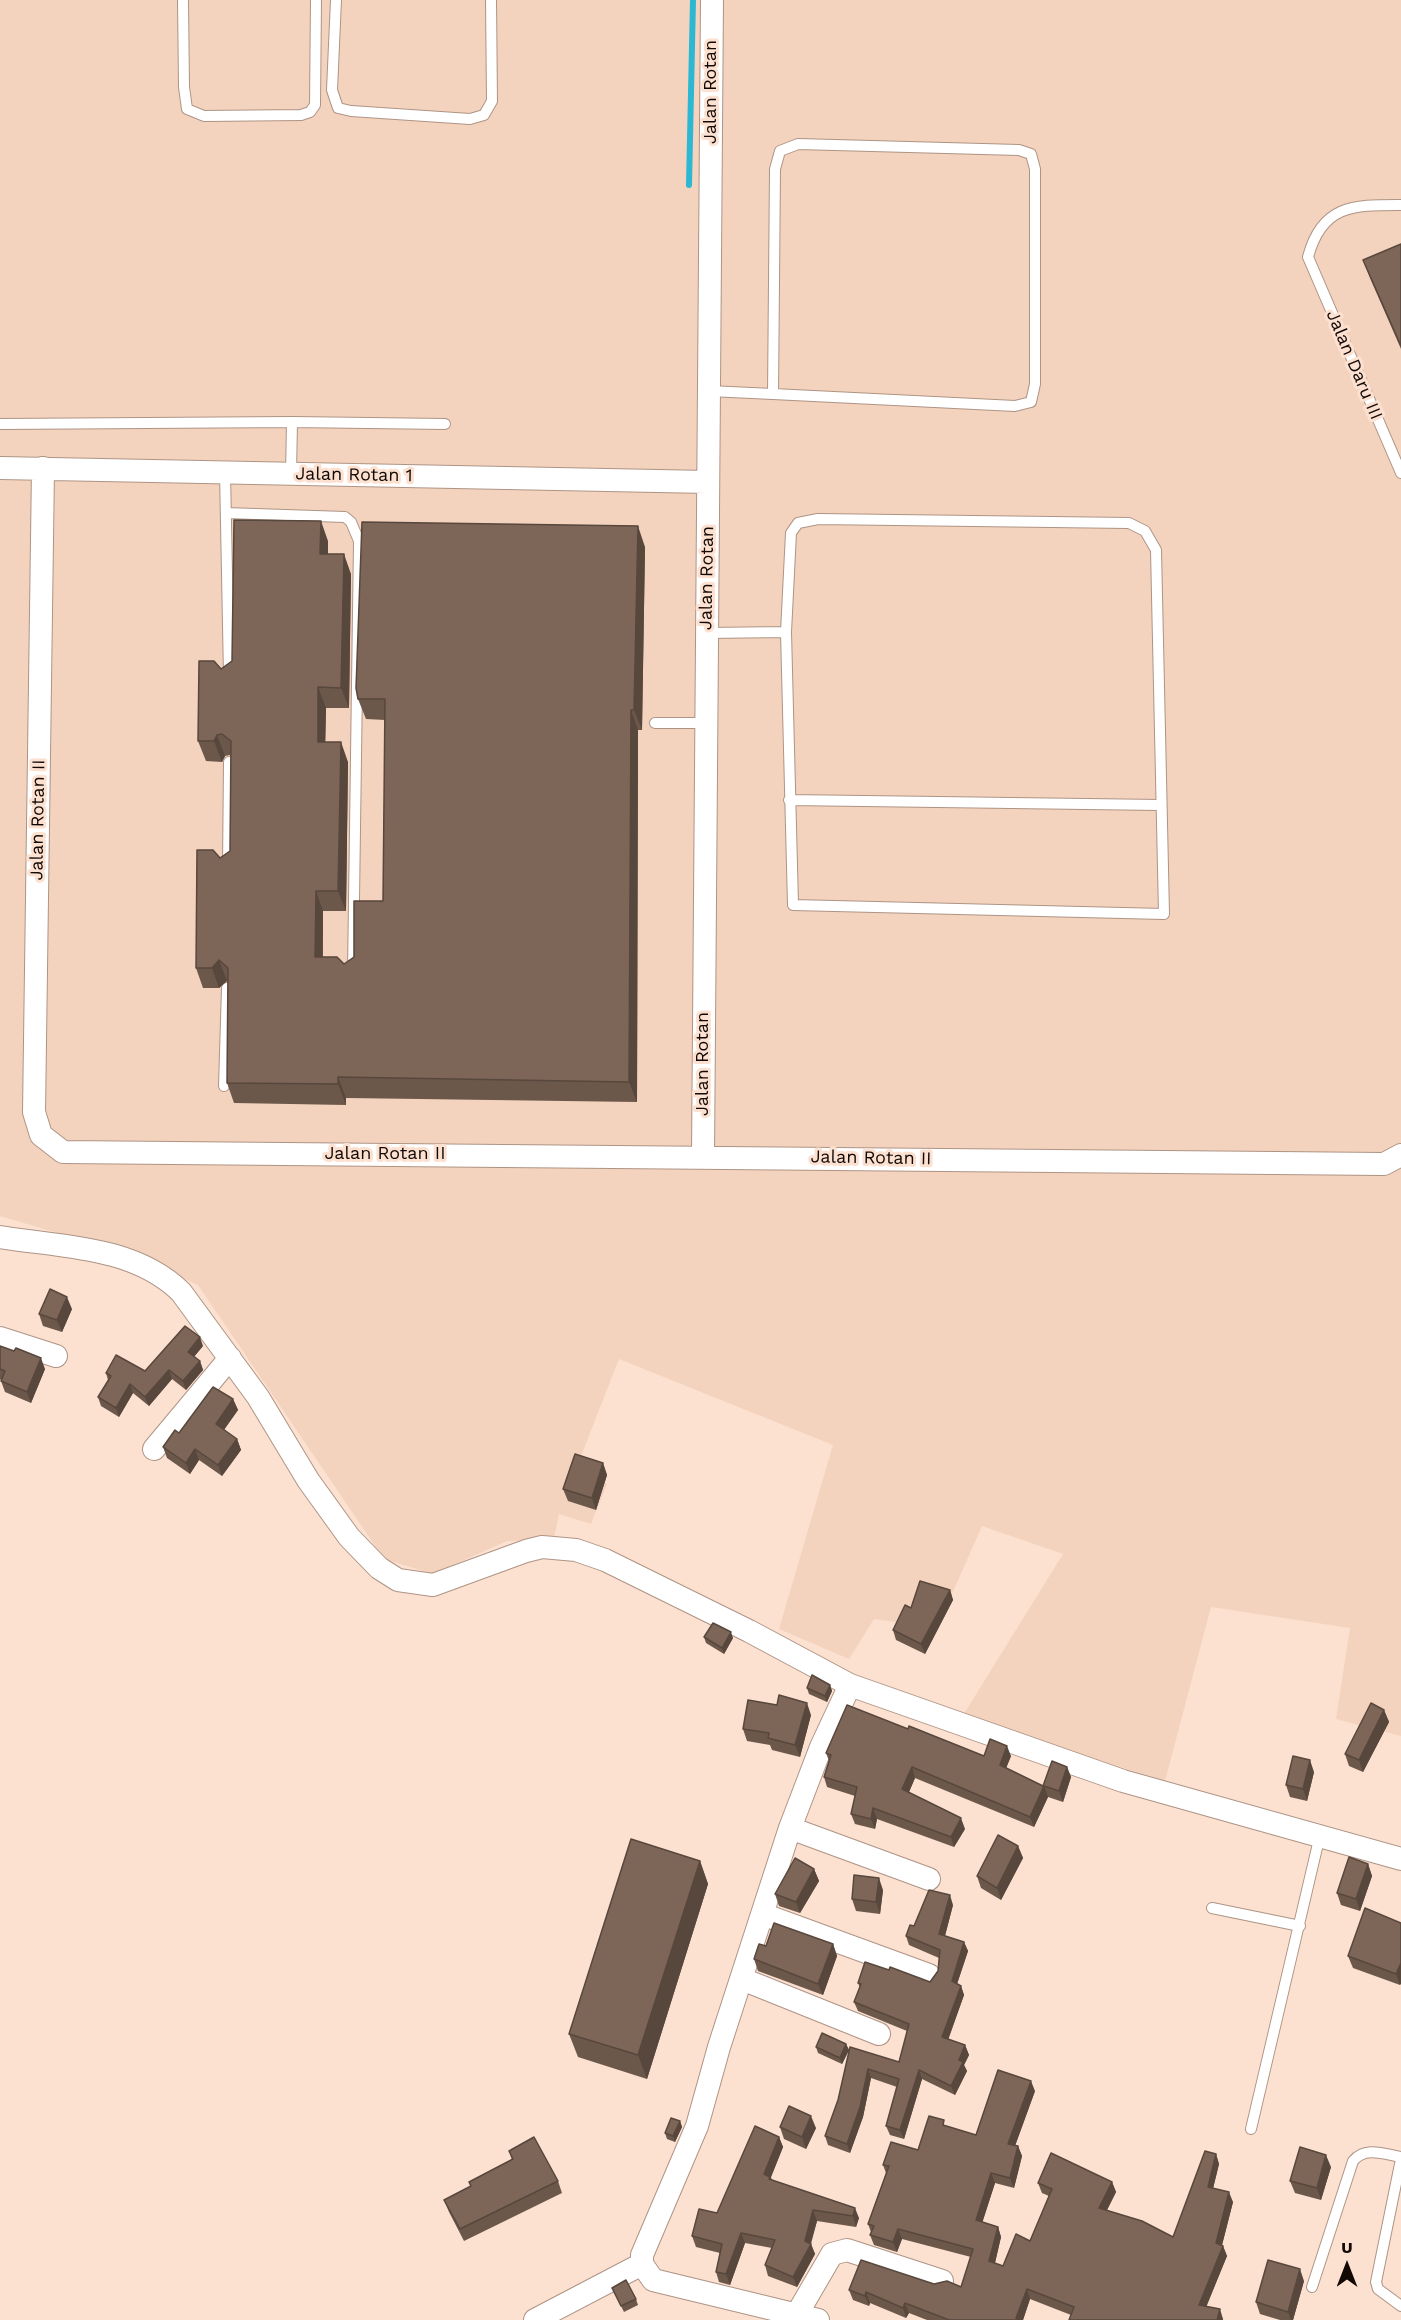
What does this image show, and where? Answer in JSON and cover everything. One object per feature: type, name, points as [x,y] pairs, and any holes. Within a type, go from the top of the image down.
[{"type":"street","name":"Jalan Rotan","points":[[703,1156],[712,0]]},
{"type":"street","name":"Jalan Rotan 1","points":[[0,468],[708,482]]},
{"type":"street","name":"Jalan Rotan II","points":[[43,468],[34,1112],[41,1135],[63,1152],[703,1156],[1384,1164],[1401,1155]]},
{"type":"street","points":[[0,1236],[123,1257],[149,1267],[181,1292],[258,1397],[308,1480],[349,1537],[379,1568],[398,1580],[433,1585],[542,1547],[576,1550],[605,1560],[739,1626],[850,1685],[1123,1781],[1401,1859]]},
{"type":"street","points":[[0,1338],[56,1356]]},
{"type":"street","points":[[154,1449],[230,1358]]},
{"type":"street","points":[[850,1685],[821,1747],[790,1828],[697,2126],[673,2188],[645,2245],[642,2264],[653,2280],[807,2317],[832,2254],[839,2250],[847,2250],[942,2281]]},
{"type":"street","points":[[790,1828],[928,1879]]},
{"type":"street","points":[[762,1914],[928,1975]]},
{"type":"street","points":[[742,1979],[879,2034]]},
{"type":"street","points":[[535,2320],[642,2264]]},
{"type":"lane","points":[[183,0],[184,87],[187,110],[204,116],[301,115],[310,112],[315,105],[316,0]]},
{"type":"lane","points":[[336,0],[332,90],[338,108],[351,111],[470,119],[484,115],[492,101],[490,0]]},
{"type":"lane","points":[[709,391],[1015,406],[1031,402],[1035,384],[1035,169],[1031,154],[1019,150],[798,144],[780,151],[775,169],[773,394]]},
{"type":"lane","name":"Jalan Daru III","points":[[1401,205],[1359,205],[1340,210],[1321,225],[1308,257],[1401,473]]},
{"type":"lane","points":[[291,474],[292,422]]},
{"type":"lane","points":[[0,424],[292,422],[445,424]]},
{"type":"lane","points":[[225,472],[230,682]]},
{"type":"lane","points":[[226,513],[345,517],[351,522],[359,541],[352,977]]},
{"type":"lane","points":[[818,519],[1129,523],[1145,531],[1156,550],[1164,914],[793,905],[789,800],[786,632],[791,533],[798,523],[818,519]]},
{"type":"lane","points":[[707,633],[786,632]]},
{"type":"lane","points":[[655,723],[706,723]]},
{"type":"lane","points":[[228,871],[229,762]]},
{"type":"lane","points":[[789,800],[1160,805]]},
{"type":"lane","points":[[224,1086],[227,988]]},
{"type":"lane","points":[[1251,2129],[1320,1835]]},
{"type":"lane","points":[[1212,1908],[1300,1926]]},
{"type":"lane","points":[[1312,2287],[1353,2161],[1359,2154],[1370,2152],[1401,2158],[1376,2285],[1401,2306]]},
{"type":"shaded area","points":[[0,0],[1401,0],[1401,1736],[1336,1719],[1350,1628],[1211,1607],[1165,1781],[962,1717],[1063,1554],[982,1526],[937,1628],[874,1619],[849,1659],[779,1629],[833,1445],[619,1359],[574,1474],[607,1484],[591,1524],[559,1514],[554,1539],[507,1541],[433,1574],[384,1559],[198,1285],[132,1255],[0,1216]]},
{"type":"building","points":[[1401,244],[1401,346],[1363,260]]},
{"type":"building","points":[[234,520],[321,521],[320,554],[344,554],[341,688],[318,687],[318,742],[341,742],[338,891],[316,891],[315,957],[337,957],[344,964],[354,957],[354,901],[383,901],[385,699],[358,699],[356,688],[362,522],[638,526],[634,710],[631,710],[629,1082],[338,1077],[338,1084],[227,1083],[228,968],[219,960],[212,968],[196,968],[197,850],[213,850],[220,858],[230,851],[231,741],[222,734],[217,735],[214,741],[198,741],[199,661],[214,661],[221,669],[232,661]]},
{"type":"building","points":[[50,1289],[67,1297],[57,1320],[39,1314]]},
{"type":"building","points":[[185,1326],[200,1337],[188,1352],[200,1361],[183,1381],[169,1370],[145,1397],[130,1384],[116,1408],[98,1397],[111,1376],[106,1373],[116,1355],[145,1371]]},
{"type":"building","points":[[0,1346],[14,1351],[16,1348],[41,1358],[27,1392],[1,1381],[5,1371],[0,1369]]},
{"type":"building","points":[[213,1387],[233,1399],[216,1424],[237,1439],[218,1465],[195,1449],[186,1463],[163,1447],[175,1430],[179,1433]]},
{"type":"building","points":[[575,1454],[603,1463],[592,1498],[563,1489]]},
{"type":"building","points":[[920,1581],[950,1590],[921,1644],[893,1630],[905,1605],[911,1608]]},
{"type":"building","points":[[713,1623],[731,1632],[722,1648],[704,1637]]},
{"type":"building","points":[[812,1675],[830,1685],[825,1696],[807,1688]]},
{"type":"building","points":[[779,1695],[807,1703],[795,1745],[768,1738],[769,1733],[743,1729],[748,1700],[777,1705]]},
{"type":"building","points":[[1371,1703],[1384,1710],[1359,1760],[1345,1754]]},
{"type":"building","points":[[847,1705],[908,1729],[909,1726],[984,1756],[990,1739],[1007,1746],[1000,1765],[1043,1786],[1052,1761],[1067,1767],[1059,1791],[1044,1786],[1030,1817],[912,1767],[902,1789],[961,1818],[951,1837],[873,1808],[871,1819],[851,1814],[857,1787],[824,1777],[831,1755],[826,1753]]},
{"type":"building","points":[[1293,1756],[1310,1760],[1303,1789],[1286,1785]]},
{"type":"building","points":[[998,1835],[1018,1846],[997,1888],[977,1876]]},
{"type":"building","points":[[631,1839],[700,1861],[638,2055],[569,2034]]},
{"type":"building","points":[[1349,1857],[1368,1864],[1356,1899],[1337,1893]]},
{"type":"building","points":[[795,1858],[814,1869],[796,1902],[775,1894]]},
{"type":"building","points":[[854,1875],[879,1878],[876,1902],[852,1899]]},
{"type":"building","points":[[929,1890],[950,1895],[939,1934],[964,1942],[952,1981],[961,1986],[942,2037],[965,2045],[959,2060],[963,2062],[951,2086],[919,2070],[900,2130],[886,2126],[899,2079],[868,2069],[860,2107],[847,2144],[825,2136],[838,2100],[850,2047],[899,2062],[909,2024],[854,2002],[861,1984],[858,1983],[865,1962],[889,1970],[890,1967],[930,1982],[938,1971],[940,1950],[906,1936],[910,1925],[914,1926]]},
{"type":"building","points":[[1365,1908],[1401,1923],[1401,1963],[1396,1974],[1348,1956]]},
{"type":"building","points":[[774,1923],[833,1944],[818,1984],[754,1959],[759,1944],[766,1946]]},
{"type":"building","points":[[822,2033],[846,2044],[840,2058],[816,2047]]},
{"type":"building","points":[[998,2070],[1031,2081],[1008,2144],[1018,2146],[1010,2178],[991,2173],[976,2220],[998,2227],[989,2261],[1003,2266],[1016,2234],[1030,2241],[1052,2189],[1038,2183],[1051,2153],[1112,2182],[1099,2208],[1142,2221],[1173,2237],[1205,2151],[1216,2154],[1208,2187],[1229,2192],[1216,2243],[1223,2246],[1199,2305],[1220,2309],[1217,2320],[1069,2320],[1074,2307],[1027,2289],[1016,2318],[1020,2320],[949,2320],[905,2303],[903,2308],[866,2292],[865,2296],[849,2290],[861,2260],[934,2284],[947,2281],[961,2287],[973,2249],[898,2229],[893,2242],[870,2235],[874,2226],[868,2224],[889,2166],[883,2165],[891,2142],[918,2150],[929,2116],[944,2120],[943,2125],[976,2135]]},
{"type":"building","points":[[789,2106],[811,2116],[802,2137],[780,2127]]},
{"type":"building","points":[[671,2118],[680,2121],[673,2136],[665,2133]]},
{"type":"building","points":[[755,2126],[779,2137],[764,2174],[770,2177],[769,2179],[855,2208],[853,2216],[813,2210],[805,2241],[811,2244],[793,2277],[765,2265],[775,2240],[741,2233],[726,2274],[716,2272],[722,2244],[692,2236],[699,2209],[717,2213]]},
{"type":"building","points":[[534,2137],[558,2181],[460,2229],[444,2200],[471,2186],[469,2182],[513,2159],[509,2151]]},
{"type":"building","points":[[1300,2147],[1326,2155],[1317,2188],[1290,2181]]},
{"type":"building","points":[[1268,2260],[1300,2269],[1288,2312],[1256,2302]]},
{"type":"building","points":[[626,2280],[636,2299],[621,2306],[612,2288]]},
{"type":"waterway","points":[[689,185],[693,0]]}]
